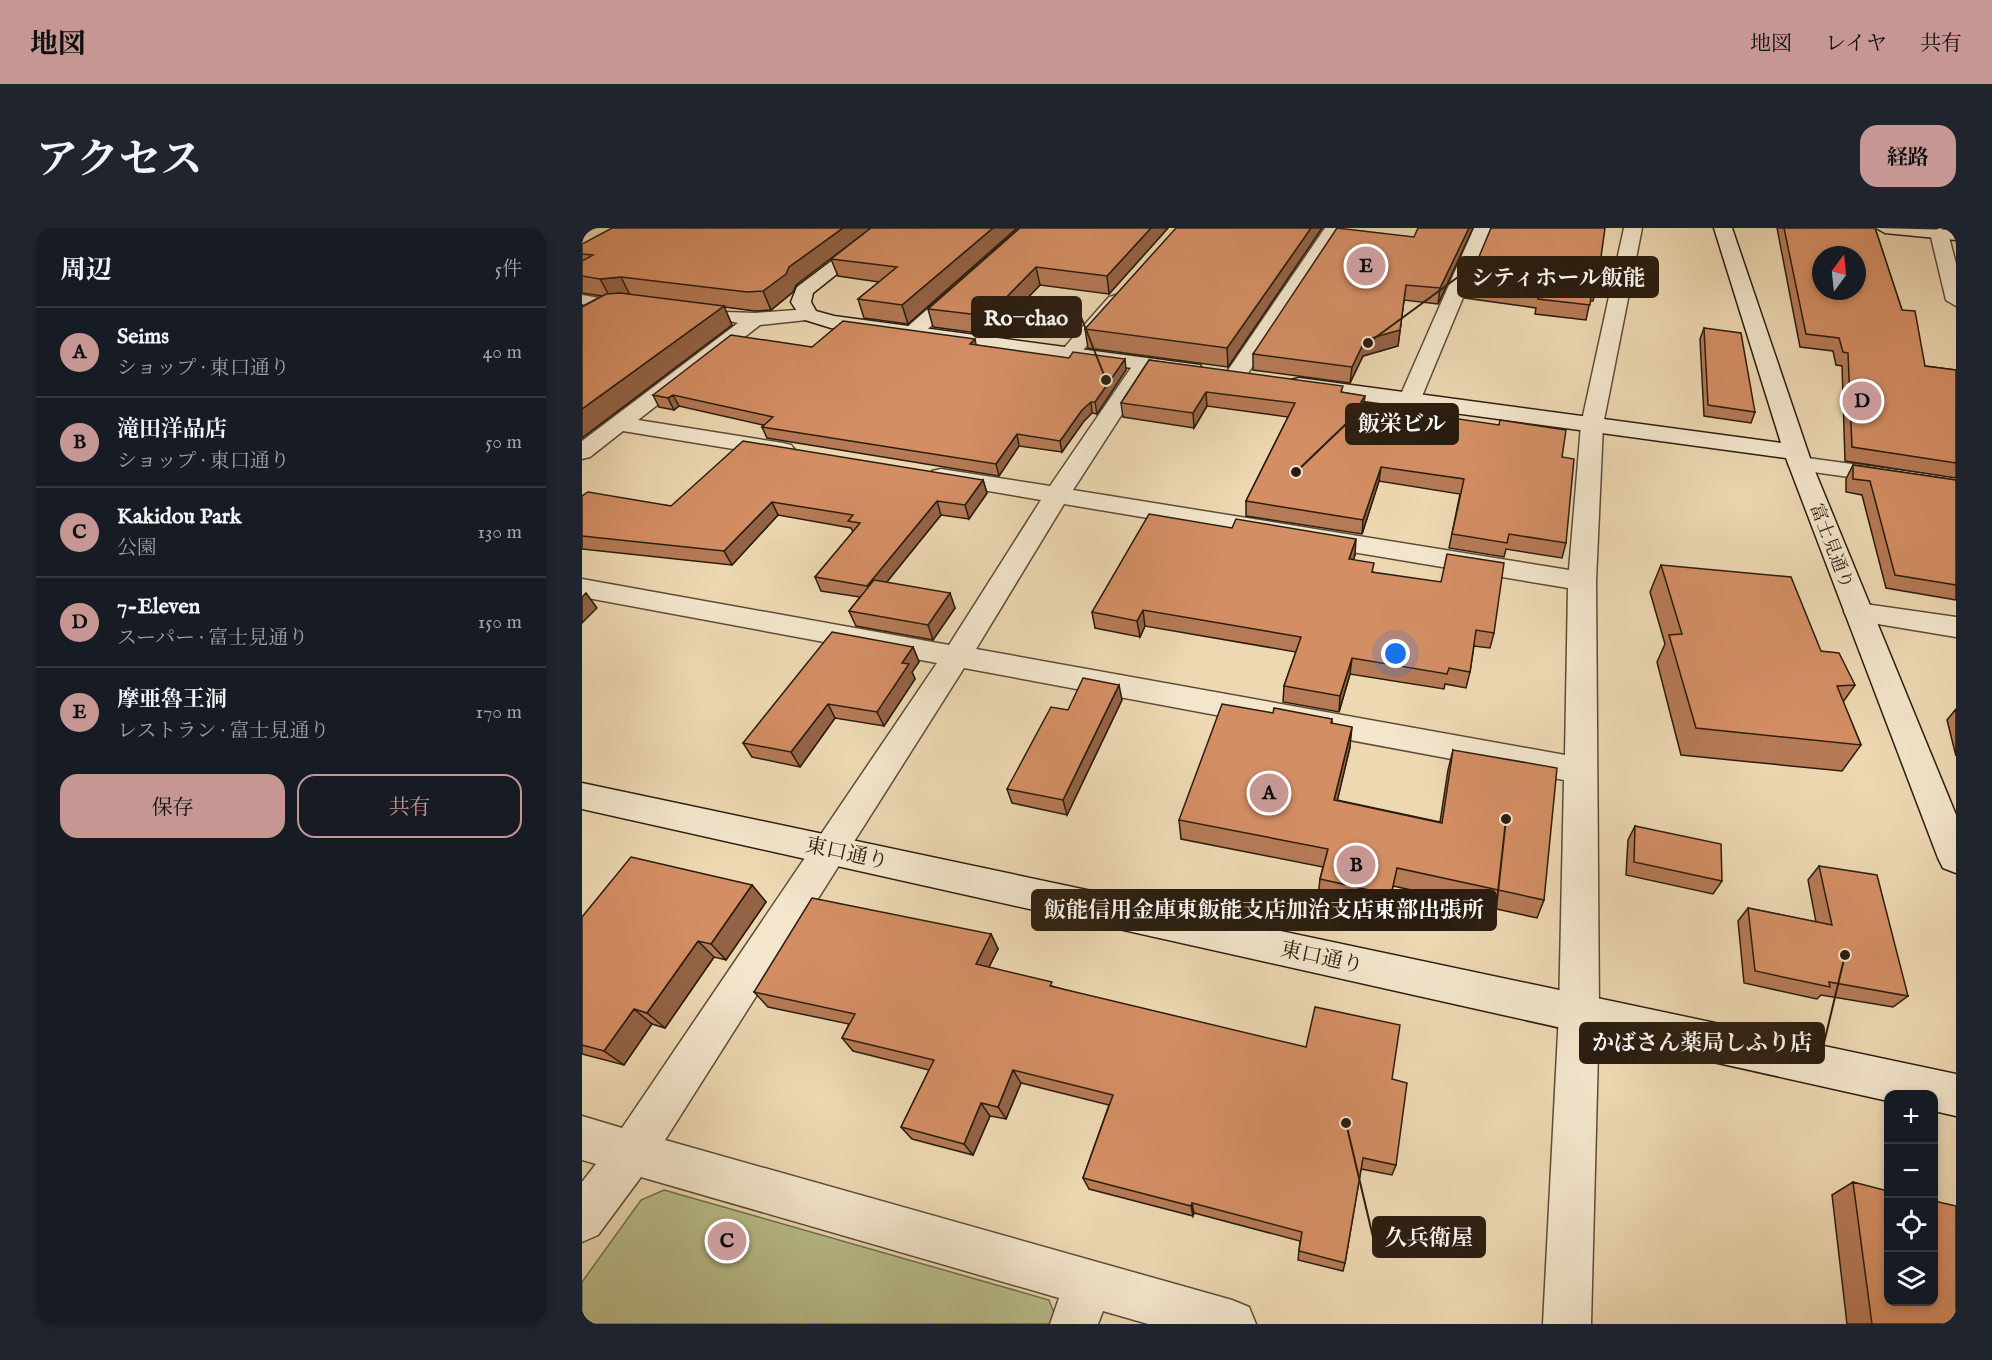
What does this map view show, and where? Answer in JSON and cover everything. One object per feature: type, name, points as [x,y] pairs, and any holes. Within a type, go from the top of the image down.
[{"type":"street","points":[[809,315],[801,302],[804,291],[886,228]]},
{"type":"street","points":[[912,333],[1030,228]]},
{"type":"street","points":[[1235,376],[1334,228]]},
{"type":"street","points":[[1409,401],[1483,228]]},
{"type":"street","points":[[1567,1324],[1579,1013],[1582,581],[1592,425],[1633,228]]},
{"type":"street","name":"富士見通り","points":[[1723,228],[1798,458],[1858,612],[1953,841]]},
{"type":"street","points":[[1897,229],[1947,234],[1956,300]]},
{"type":"street","points":[[1070,353],[1125,291]]},
{"type":"street","points":[[582,301],[610,305],[630,303]]},
{"type":"street","points":[[582,323],[610,305]]},
{"type":"street","points":[[710,313],[755,319],[809,315],[831,322],[1258,380]]},
{"type":"street","points":[[582,452],[755,319]]},
{"type":"street","points":[[582,1219],[631,1153],[830,850],[1144,363]]},
{"type":"street","points":[[1281,383],[1592,425],[1956,486]]},
{"type":"street","points":[[620,423],[809,454]]},
{"type":"street","points":[[916,472],[1582,581]]},
{"type":"street","points":[[582,588],[1580,770]]},
{"type":"street","points":[[1858,612],[1956,627]]},
{"type":"street","name":"東口通り","points":[[582,796],[1956,1095]]},
{"type":"street","points":[[582,1138],[1081,1304],[1232,1324]]},
{"type":"green space","points":[[664,1190],[1049,1300],[1056,1318],[1054,1324],[582,1324],[582,1282],[641,1200]]},
{"type":"building","points":[[612,228],[843,228],[789,267],[786,274],[763,291],[747,292],[621,277],[600,279],[582,276],[582,261],[593,255],[582,254],[582,244]]},
{"type":"building","points":[[871,228],[993,228],[902,305],[858,299],[897,267],[831,259]]},
{"type":"building","points":[[1020,228],[1151,228],[1107,276],[1036,267],[988,316],[928,309]]},
{"type":"building","points":[[1176,228],[1311,228],[1227,348],[1085,329]]},
{"type":"building","points":[[1337,228],[1414,237],[1418,228],[1469,228],[1440,288],[1406,285],[1400,330],[1365,340],[1352,367],[1253,354]]},
{"type":"building","points":[[1491,228],[1605,228],[1597,286],[1592,286],[1590,305],[1538,299],[1540,293],[1468,283]]},
{"type":"building","points":[[1784,228],[1875,228],[1902,310],[1915,311],[1925,366],[1956,370],[1956,463],[1852,447],[1848,353],[1843,352],[1839,338],[1806,334]]},
{"type":"building","points":[[620,293],[724,306],[582,409],[582,307],[606,294]]},
{"type":"building","points":[[843,321],[975,339],[970,344],[1069,358],[1073,352],[1125,359],[1095,402],[1091,402],[1082,410],[1060,441],[1017,434],[996,464],[762,427],[773,417],[673,395],[668,398],[653,395],[731,335],[812,347]]},
{"type":"building","points":[[1704,328],[1741,333],[1755,412],[1708,405]]},
{"type":"building","points":[[1149,360],[1343,386],[1341,392],[1365,396],[1361,402],[1412,410],[1411,412],[1499,425],[1500,420],[1566,430],[1562,457],[1574,459],[1566,543],[1509,534],[1507,543],[1452,534],[1464,479],[1381,467],[1363,520],[1246,501],[1295,403],[1206,392],[1193,413],[1121,403]]},
{"type":"building","points":[[743,441],[983,480],[965,505],[937,501],[867,586],[815,577],[860,523],[848,521],[853,515],[772,502],[724,551],[582,536],[582,496],[588,492],[671,506]]},
{"type":"building","points":[[1853,465],[1956,480],[1956,585],[1895,575],[1870,481],[1853,479]]},
{"type":"building","points":[[1149,514],[1232,528],[1236,519],[1356,539],[1349,559],[1374,563],[1372,572],[1441,582],[1447,554],[1504,563],[1494,633],[1476,630],[1470,672],[1449,668],[1447,674],[1352,658],[1340,696],[1284,686],[1301,637],[1143,610],[1137,621],[1092,612]]},
{"type":"building","points":[[1661,565],[1791,577],[1821,651],[1839,653],[1855,685],[1837,686],[1861,745],[1696,728],[1669,635],[1682,634]]},
{"type":"building","points":[[874,580],[950,593],[928,625],[849,611]]},
{"type":"building","points":[[832,632],[913,647],[902,663],[909,664],[877,712],[828,704],[791,752],[743,743]]},
{"type":"building","points":[[1083,678],[1119,685],[1063,800],[1007,789],[1051,707],[1068,710]]},
{"type":"building","points":[[1222,704],[1273,713],[1274,708],[1332,719],[1331,723],[1352,727],[1334,800],[1442,823],[1453,750],[1557,768],[1544,900],[1397,868],[1391,895],[1320,879],[1328,849],[1179,820]]},
{"type":"building","points":[[1635,826],[1721,844],[1722,881],[1634,862]]},
{"type":"building","points":[[631,857],[752,885],[711,944],[698,941],[647,1013],[634,1009],[604,1051],[582,1045],[582,917]]},
{"type":"building","points":[[1819,866],[1877,875],[1908,996],[1829,982],[1830,987],[1755,971],[1748,908],[1832,925]]},
{"type":"building","points":[[812,898],[991,934],[976,964],[1052,982],[1050,986],[1306,1047],[1315,1007],[1400,1025],[1392,1079],[1407,1083],[1396,1165],[1363,1158],[1345,1263],[1299,1251],[1302,1232],[1192,1203],[1191,1206],[1083,1178],[1113,1095],[1013,1070],[998,1107],[981,1103],[964,1144],[901,1127],[934,1060],[842,1038],[855,1014],[754,992]]},
{"type":"building","points":[[1853,1182],[1884,1190],[1884,1306],[1938,1306],[1938,1202],[1956,1206],[1956,1324],[1872,1324]]},
{"type":"place","name":"摩亜魯王洞","points":[[1366,266]]},
{"type":"place","name":"シティホール飯能","points":[[1368,343]]},
{"type":"place","name":"Ro−chao","points":[[1106,380]]},
{"type":"place","name":"7-Eleven","points":[[1862,401]]},
{"type":"place","name":"飯栄ビル","points":[[1296,472]]},
{"type":"place","name":"Seims","points":[[1269,793]]},
{"type":"place","name":"飯能信用金庫東飯能支店加治支店東部出張所","points":[[1506,819]]},
{"type":"place","name":"滝田洋品店","points":[[1356,865]]},
{"type":"place","name":"かばさん薬局しふり店","points":[[1845,955]]},
{"type":"place","name":"久兵衛屋","points":[[1346,1123]]},
{"type":"place","name":"Kakidou Park","points":[[727,1241]]}]
